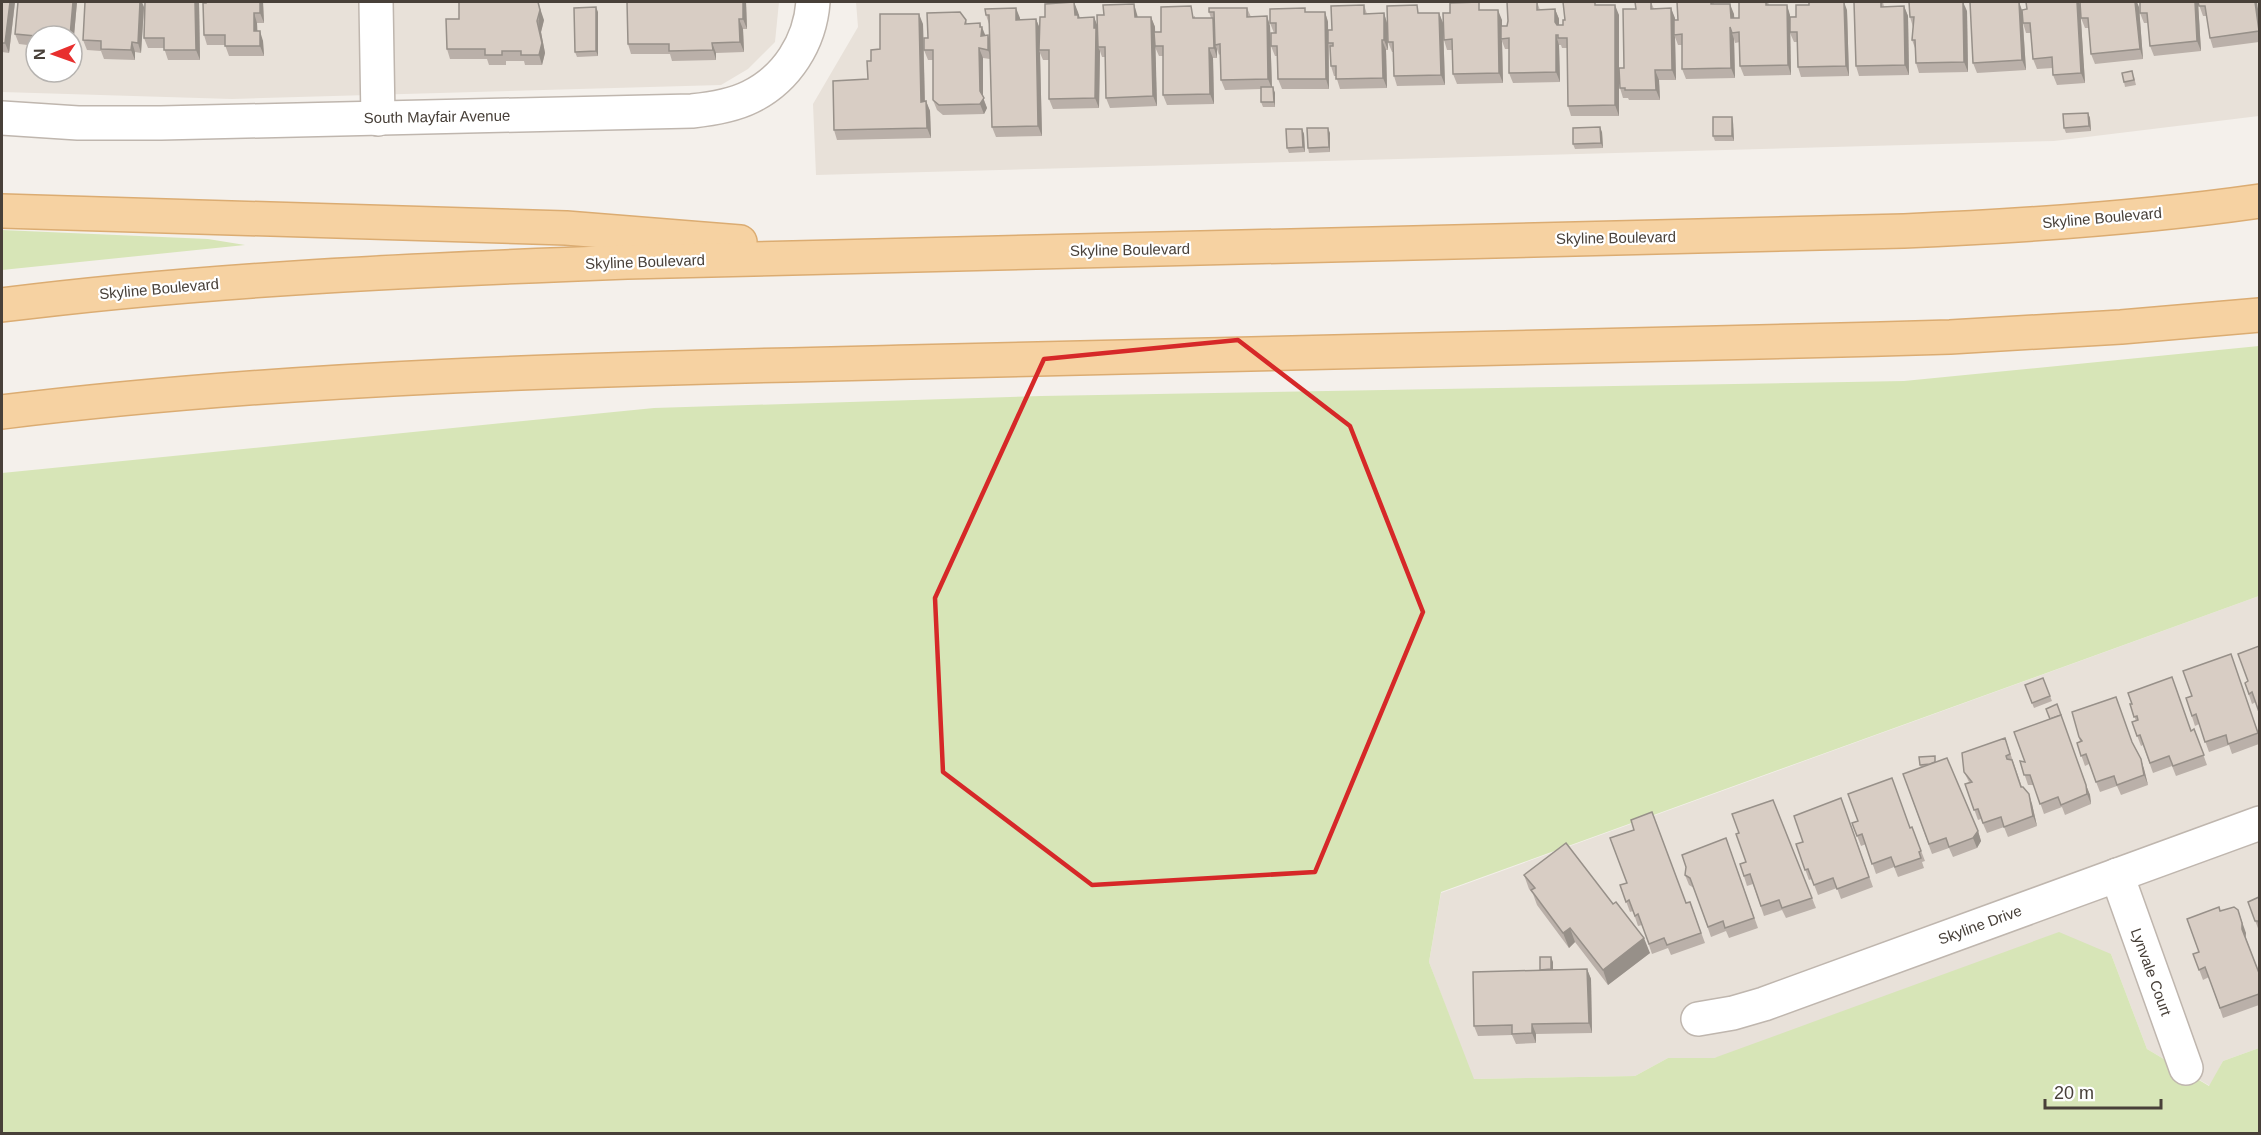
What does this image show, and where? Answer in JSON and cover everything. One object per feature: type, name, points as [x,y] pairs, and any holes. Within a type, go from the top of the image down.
[{"type":"main road","name":"Skyline Boulevard","points":[[2,305],[201,285],[361,274],[616,263],[1957,228],[2158,214],[2259,201]]},
{"type":"main road","points":[[2,211],[566,228],[647,233],[882,256]]},
{"type":"main road","points":[[2,412],[249,388],[445,375],[759,365],[1938,337],[2121,327],[2259,315]]},
{"type":"street","points":[[376,2],[378,119]]},
{"type":"street","name":"South Mayfair Avenue","points":[[2,118],[78,123],[378,119],[692,111],[722,107],[749,98],[776,81],[799,51],[812,19],[813,2]]},
{"type":"street","name":"Skyline Drive","points":[[1698,1019],[1733,1013],[1764,1004],[2259,823]]},
{"type":"street","name":"Lynvale Court","points":[[2117,875],[2186,1068]]},
{"type":"highlighted area","points":[[1238,340],[1350,426],[1423,612],[1315,872],[1092,885],[943,772],[935,598],[1044,359]]},
{"type":"shaded area","points":[[2,2],[779,2],[775,42],[748,69],[721,85],[232,99],[2,92]]},
{"type":"shaded area","points":[[856,2],[2259,2],[2259,116],[2054,141],[816,175],[813,104],[858,27]]},
{"type":"shaded area","points":[[2259,596],[2259,1048],[2223,1061],[2210,1086],[2147,1049],[2111,954],[1714,1058],[1668,1058],[1635,1076],[1473,1079],[1429,962],[1441,893]]},
{"type":"green space","points":[[2,230],[208,239],[245,245],[2,270]]},
{"type":"green space","points":[[2259,346],[2259,596],[1441,892],[1429,962],[1474,1079],[1635,1076],[1668,1058],[1714,1058],[2059,932],[2111,954],[2147,1049],[2209,1086],[2223,1061],[2259,1048],[2259,1133],[2,1134],[2,473],[654,408],[1041,396],[1904,381]]},
{"type":"building","points":[[2,2],[10,2],[5,43],[2,43]]},
{"type":"building","points":[[18,2],[73,2],[71,24],[24,24],[24,35],[15,34]]},
{"type":"building","points":[[85,2],[140,2],[138,43],[132,42],[131,50],[101,49],[101,41],[84,40]]},
{"type":"building","points":[[145,2],[195,2],[196,50],[164,50],[164,38],[144,38]]},
{"type":"building","points":[[260,2],[260,13],[254,13],[254,31],[260,31],[260,46],[225,46],[225,35],[204,35],[203,3]]},
{"type":"building","points":[[459,2],[538,2],[540,10],[537,21],[542,43],[539,55],[521,55],[521,51],[502,51],[502,55],[485,55],[485,49],[447,49],[446,19],[459,19]]},
{"type":"building","points":[[627,2],[743,2],[743,19],[739,19],[740,42],[712,43],[713,50],[669,51],[669,44],[628,44]]},
{"type":"building","points":[[1074,2],[1075,15],[1078,15],[1078,18],[1094,17],[1094,28],[1096,28],[1095,98],[1049,99],[1049,50],[1039,50],[1040,17],[1045,17],[1045,4]]},
{"type":"building","points":[[1479,2],[1479,10],[1498,10],[1499,73],[1453,74],[1452,39],[1444,40],[1443,13],[1450,13],[1450,3]]},
{"type":"building","points":[[1507,2],[1537,2],[1537,10],[1555,9],[1557,25],[1563,25],[1563,20],[1565,20],[1563,2],[1595,2],[1595,5],[1615,5],[1615,105],[1568,106],[1567,38],[1558,38],[1558,35],[1556,35],[1556,72],[1509,73],[1509,38],[1501,39],[1501,26],[1507,26],[1508,21]]},
{"type":"building","points":[[1635,2],[1651,2],[1651,9],[1671,8],[1672,70],[1655,70],[1656,90],[1620,88],[1619,68],[1624,68],[1623,9],[1636,9]]},
{"type":"building","points":[[1677,2],[1730,4],[1731,18],[1739,18],[1739,2],[1787,5],[1788,65],[1740,66],[1739,32],[1732,33],[1730,27],[1731,68],[1682,69],[1682,34],[1674,35],[1674,20],[1678,20]]},
{"type":"building","points":[[1809,2],[1844,2],[1846,66],[1798,67],[1797,32],[1790,32],[1790,17],[1796,17],[1796,5],[1809,5]]},
{"type":"building","points":[[1854,2],[1881,2],[1881,7],[1904,6],[1905,65],[1856,66]]},
{"type":"building","points":[[1909,2],[1963,2],[1964,62],[1916,63],[1915,40],[1912,40],[1914,17],[1910,17]]},
{"type":"building","points":[[1970,2],[2019,2],[2022,60],[1973,63]]},
{"type":"building","points":[[2026,2],[2077,2],[2081,73],[2053,75],[2052,57],[2033,59],[2030,23],[2023,23],[2022,10],[2027,9]]},
{"type":"building","points":[[2080,2],[2135,2],[2140,49],[2091,54],[2088,18],[2081,18]]},
{"type":"building","points":[[2140,2],[2195,2],[2197,41],[2150,46],[2147,13],[2140,13]]},
{"type":"building","points":[[2198,2],[2255,2],[2259,31],[2210,38],[2205,6],[2199,6]]},
{"type":"building","points":[[1134,4],[1135,17],[1151,17],[1153,96],[1106,98],[1105,47],[1098,47],[1097,15],[1104,15],[1103,5]]},
{"type":"building","points":[[1364,5],[1364,14],[1384,13],[1383,78],[1336,79],[1336,66],[1331,66],[1330,46],[1333,46],[1333,43],[1328,43],[1328,30],[1332,30],[1331,6]]},
{"type":"building","points":[[1417,5],[1418,13],[1439,13],[1441,75],[1394,76],[1393,42],[1388,42],[1387,6]]},
{"type":"building","points":[[1191,6],[1193,18],[1213,18],[1214,48],[1209,48],[1210,94],[1163,95],[1163,46],[1155,46],[1154,32],[1161,32],[1161,7]]},
{"type":"building","points":[[596,7],[596,51],[575,52],[574,8]]},
{"type":"building","points":[[1016,8],[1016,20],[1036,19],[1038,126],[992,127],[989,15],[986,15],[985,9]]},
{"type":"building","points":[[1209,8],[1247,8],[1247,17],[1267,16],[1268,79],[1221,80],[1220,44],[1215,45],[1214,12],[1209,12]]},
{"type":"building","points":[[1305,8],[1305,12],[1325,12],[1326,79],[1278,79],[1277,46],[1271,46],[1271,33],[1276,33],[1276,23],[1270,23],[1270,9]]},
{"type":"building","points":[[960,12],[966,20],[965,24],[980,23],[981,36],[988,35],[988,50],[979,48],[980,91],[984,98],[980,104],[939,105],[933,100],[933,50],[924,50],[924,38],[928,38],[927,13]]},
{"type":"building","points":[[880,14],[919,14],[921,102],[926,101],[927,128],[834,130],[833,81],[868,79],[867,61],[871,61],[871,50],[880,49]]},
{"type":"building","points":[[2132,71],[2134,80],[2124,82],[2122,73]]},
{"type":"building","points":[[1261,87],[1273,87],[1274,102],[1261,102]]},
{"type":"building","points":[[2088,113],[2089,126],[2064,128],[2063,114]]},
{"type":"building","points":[[1713,117],[1732,117],[1732,136],[1713,136]]},
{"type":"building","points":[[1600,127],[1601,143],[1573,144],[1573,128]]},
{"type":"building","points":[[1307,128],[1328,128],[1329,147],[1308,148]]},
{"type":"building","points":[[1286,129],[1302,129],[1303,147],[1287,148]]},
{"type":"building","points":[[2259,646],[2259,712],[2252,692],[2249,694],[2245,683],[2248,681],[2238,654]]},
{"type":"building","points":[[2231,654],[2258,733],[2228,744],[2226,735],[2205,742],[2196,714],[2192,716],[2186,698],[2192,696],[2183,671]]},
{"type":"building","points":[[2172,677],[2191,731],[2194,729],[2204,755],[2173,766],[2169,756],[2150,763],[2140,735],[2137,736],[2132,722],[2138,720],[2137,716],[2134,717],[2128,693]]},
{"type":"building","points":[[2043,678],[2050,696],[2032,703],[2025,685]]},
{"type":"building","points":[[2116,697],[2132,742],[2141,759],[2144,775],[2117,785],[2114,776],[2096,782],[2086,754],[2081,756],[2077,743],[2082,741],[2072,712]]},
{"type":"building","points":[[2057,704],[2061,715],[2050,719],[2046,709]]},
{"type":"building","points":[[2061,715],[2086,785],[2087,794],[2061,805],[2058,797],[2040,804],[2030,775],[2024,775],[2020,761],[2025,762],[2014,732]]},
{"type":"building","points":[[2005,738],[2010,754],[2006,756],[2007,759],[2012,760],[2021,787],[2029,794],[2033,816],[2004,827],[2001,817],[1983,823],[1978,809],[1974,810],[1965,784],[1972,782],[1964,772],[1962,753]]},
{"type":"building","points":[[1935,756],[1935,762],[1920,765],[1919,757]]},
{"type":"building","points":[[1947,758],[1978,831],[1973,838],[1949,847],[1946,838],[1929,844],[1903,774]]},
{"type":"building","points":[[1892,778],[1921,851],[1919,852],[1921,858],[1895,867],[1891,857],[1872,864],[1862,834],[1857,836],[1852,823],[1858,821],[1848,794]]},
{"type":"building","points":[[1841,798],[1869,877],[1837,889],[1833,878],[1814,885],[1808,869],[1805,870],[1796,844],[1803,842],[1794,816]]},
{"type":"building","points":[[1773,800],[1812,898],[1782,908],[1779,900],[1761,906],[1750,874],[1744,876],[1740,864],[1746,862],[1732,814]]},
{"type":"building","points":[[1652,812],[1686,903],[1690,902],[1701,933],[1667,945],[1664,938],[1649,944],[1638,914],[1635,916],[1629,900],[1626,902],[1620,885],[1627,883],[1610,838],[1634,830],[1631,820]]},
{"type":"building","points":[[1726,838],[1754,918],[1725,928],[1723,921],[1708,927],[1690,878],[1685,875],[1686,867],[1682,855]]},
{"type":"building","points":[[1566,843],[1613,904],[1616,902],[1644,938],[1603,970],[1570,928],[1563,933],[1531,890],[1535,888],[1524,875]]},
{"type":"building","points":[[2259,897],[2259,924],[2255,921],[2248,902]]},
{"type":"building","points":[[2219,907],[2220,911],[2234,907],[2238,910],[2242,929],[2259,973],[2259,994],[2220,1008],[2205,967],[2199,970],[2193,954],[2199,952],[2187,919]]},
{"type":"building","points":[[1540,957],[1551,957],[1551,969],[1540,970]]},
{"type":"building","points":[[1587,969],[1589,1023],[1532,1024],[1532,1033],[1512,1034],[1512,1025],[1474,1026],[1473,972]]}]
